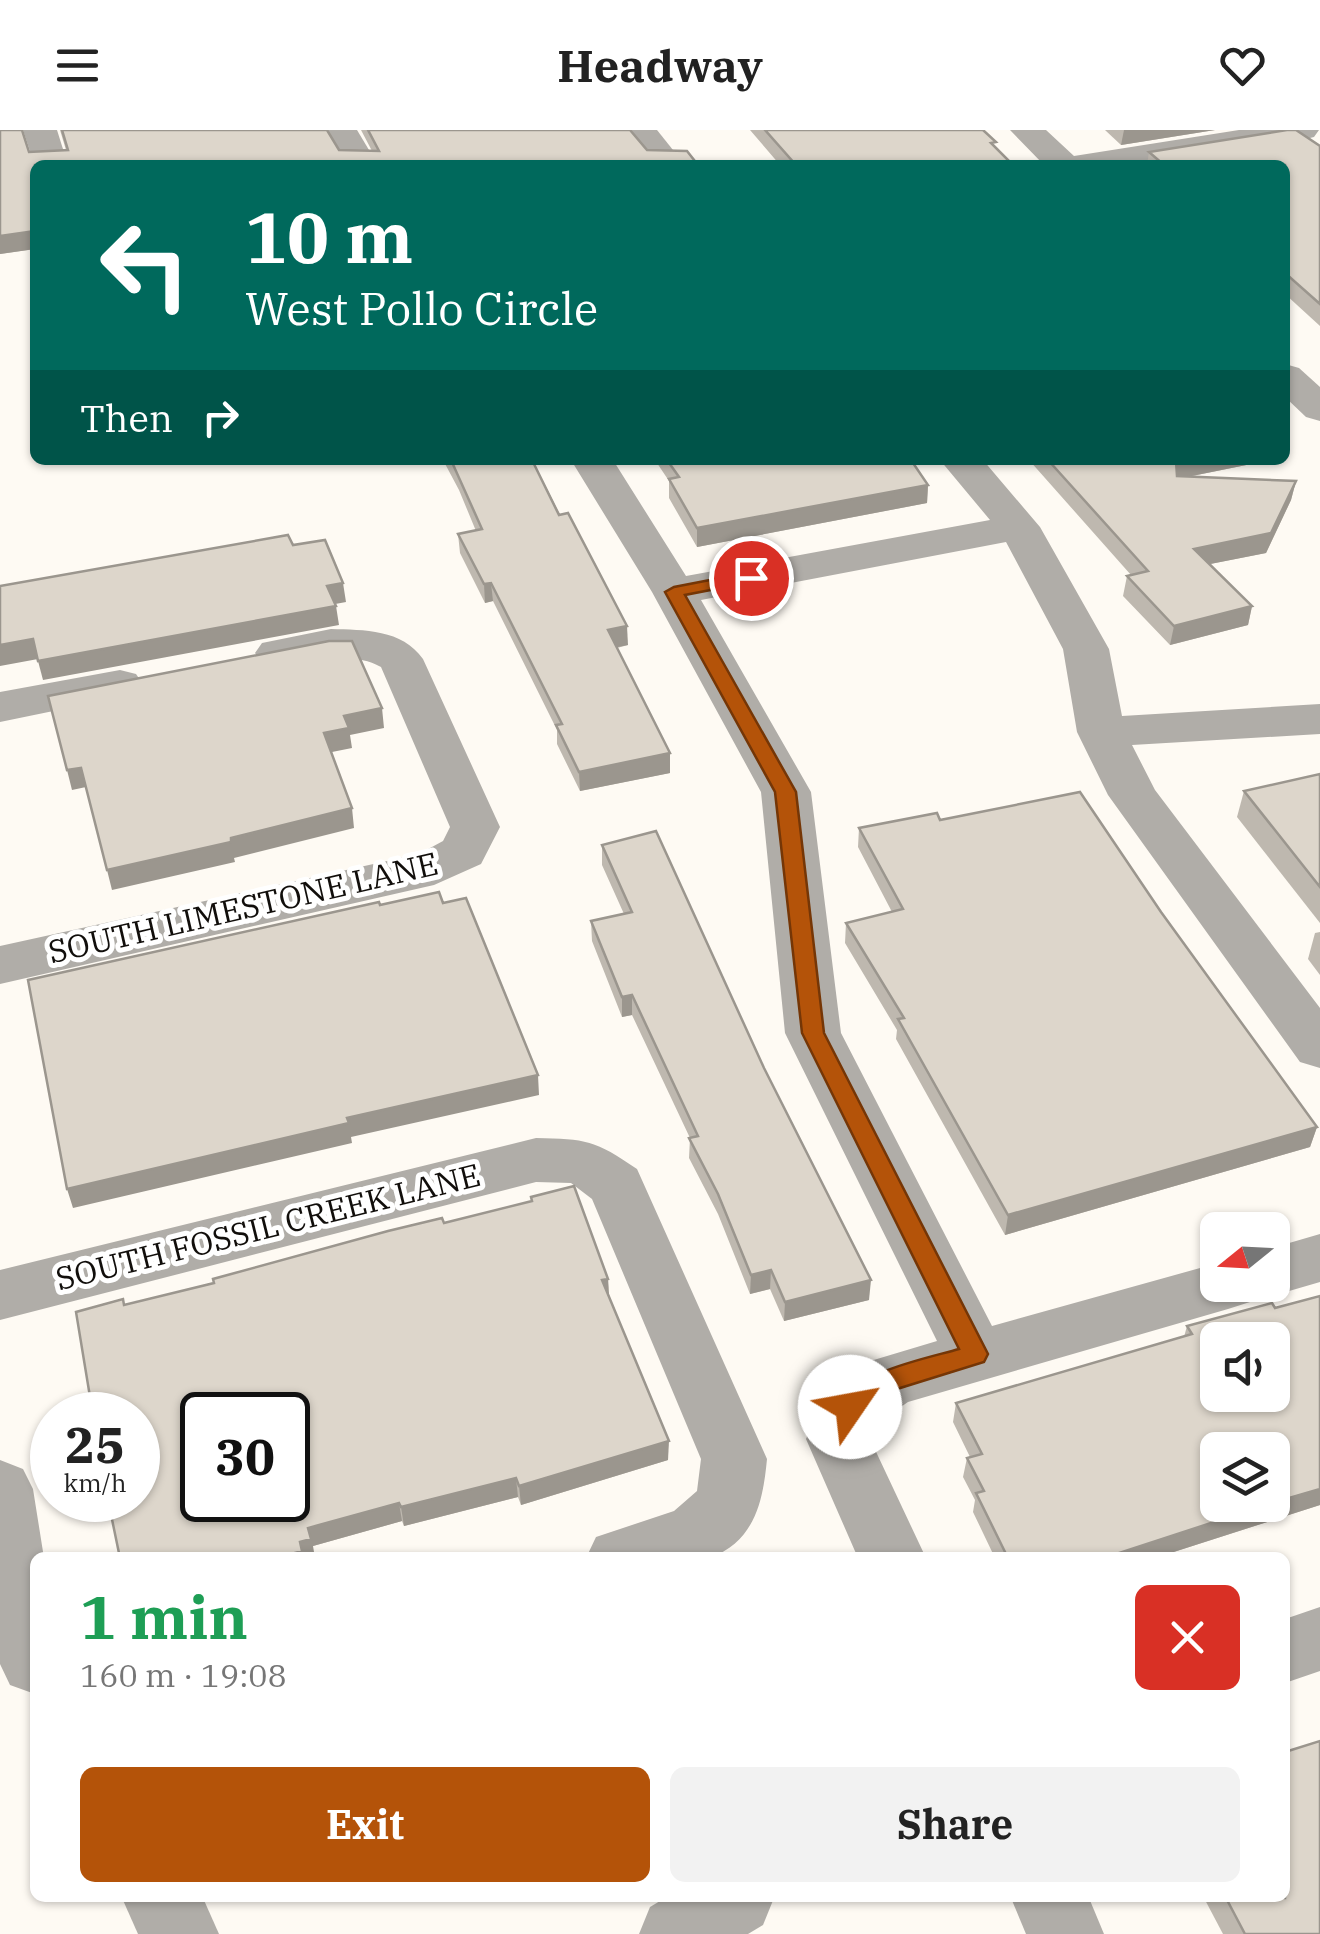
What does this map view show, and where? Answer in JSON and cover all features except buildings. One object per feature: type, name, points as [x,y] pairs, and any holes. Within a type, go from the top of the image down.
[{"type":"street","points":[[40,130],[49,160]]},
{"type":"street","points":[[340,130],[358,160]]},
{"type":"street","points":[[639,130],[664,160]]},
{"type":"street","points":[[1027,130],[1058,160]]},
{"type":"street","points":[[1112,160],[1302,130]]},
{"type":"street","points":[[1290,381],[1320,409]]},
{"type":"street","points":[[595,465],[674,592],[786,792],[813,1033],[975,1354]]},
{"type":"street","points":[[965,465],[1019,527],[1086,649],[1102,732],[1133,795],[1320,1048]]},
{"type":"street","points":[[674,592],[1019,527]]},
{"type":"street","name":"SOUTH LIMESTONE LANE","points":[[0,965],[434,868],[463,852],[474,828],[400,659],[372,644],[331,643],[234,662]]},
{"type":"street","points":[[0,708],[156,677]]},
{"type":"street","points":[[1102,732],[1320,719]]},
{"type":"street","name":"SOUTH FOSSIL CREEK LANE","points":[[0,1295],[536,1160],[583,1161],[616,1185],[734,1459],[729,1504],[696,1534],[639,1552]]},
{"type":"street","points":[[1290,1267],[1320,1258]]},
{"type":"street","points":[[889,1552],[838,1439],[850,1407],[889,1380],[1200,1293]]},
{"type":"street","points":[[0,1488],[22,1636],[30,1652]]},
{"type":"street","points":[[1290,1649],[1320,1639]]},
{"type":"street","points":[[162,1902],[181,1934]]},
{"type":"street","points":[[677,1934],[729,1902]]},
{"type":"street","points":[[1051,1902],[1066,1934]]},
{"type":"route","points":[[751,578],[674,592],[786,792],[813,1033],[975,1354],[889,1380],[850,1407]]}]
